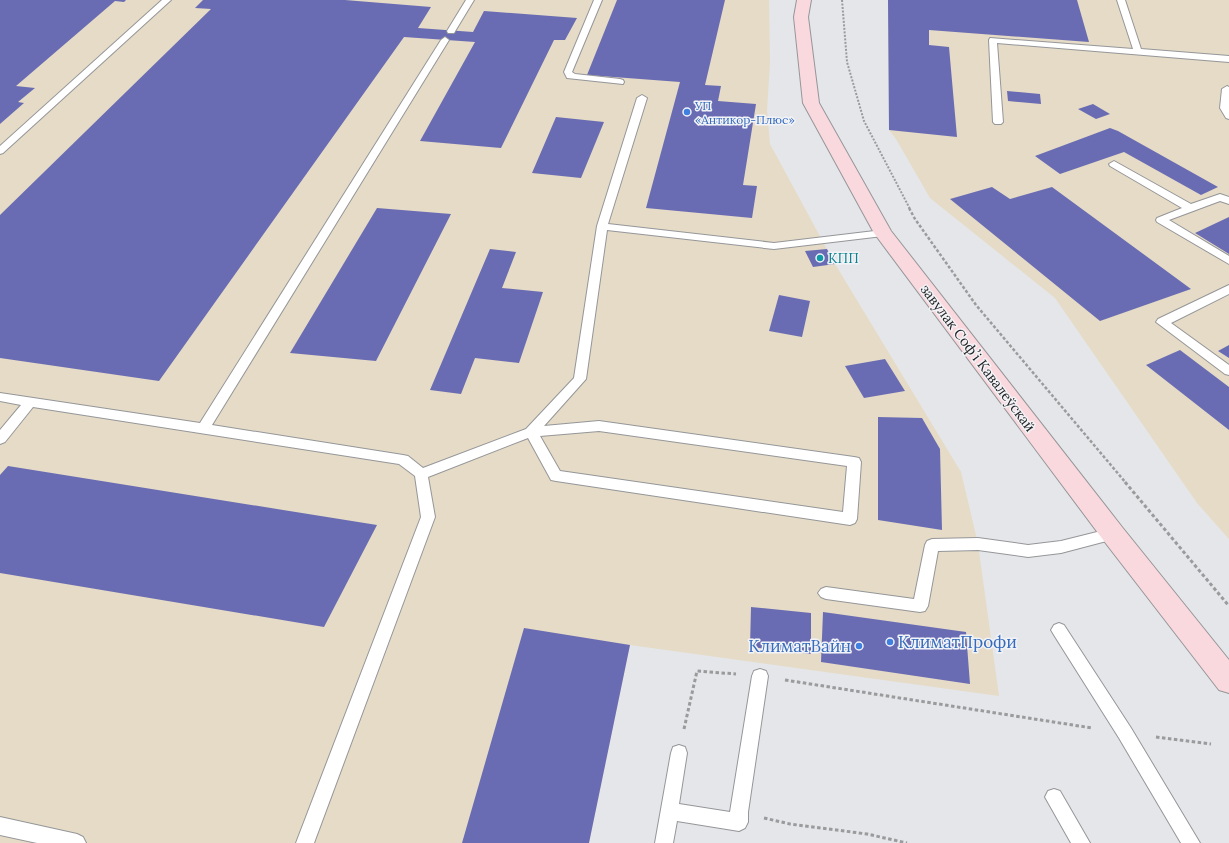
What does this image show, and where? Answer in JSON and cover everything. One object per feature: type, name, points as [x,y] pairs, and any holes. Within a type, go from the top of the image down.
[{"type":"street","name":"завулак Софʼі Кавалеўскай","points":[[804,0],[801,17],[811,103],[882,233],[1113,534],[1229,682]]},
{"type":"lane","points":[[0,151],[167,0]]},
{"type":"lane","points":[[203,429],[470,0]]},
{"type":"lane","points":[[598,0],[568,72],[570,76],[575,77],[620,82]]},
{"type":"lane","points":[[1121,0],[1138,52]]},
{"type":"lane","points":[[998,122],[993,40],[1229,59]]},
{"type":"lane","points":[[1229,90],[1227,90],[1225,108],[1229,116]]},
{"type":"lane","points":[[531,432],[580,379],[602,226],[642,98]]},
{"type":"lane","points":[[1114,164],[1190,208]]},
{"type":"lane","points":[[1229,201],[1220,197],[1161,220],[1229,261]]},
{"type":"lane","points":[[602,226],[774,246],[882,233]]},
{"type":"lane","points":[[1229,289],[1162,322],[1229,371]]},
{"type":"lane","points":[[0,397],[403,460],[421,474],[428,517],[305,843]]},
{"type":"lane","points":[[0,439],[30,402]]},
{"type":"lane","points":[[421,474],[531,432],[599,426],[854,462],[850,519],[556,476],[531,432]]},
{"type":"lane","points":[[826,593],[920,606],[932,545],[978,544],[1028,551],[1061,547],[1113,534]]},
{"type":"lane","points":[[1059,630],[1125,733],[1191,843]]},
{"type":"lane","points":[[669,811],[739,822],[739,812],[760,676]]},
{"type":"lane","points":[[664,843],[679,753]]},
{"type":"lane","points":[[1054,797],[1081,843]]},
{"type":"lane","points":[[0,826],[77,843]]},
{"type":"path","points":[[842,0],[847,62],[864,121],[915,219],[976,305],[1229,606]]},
{"type":"path","points":[[679,753],[697,671],[760,676],[1125,733],[1212,744]]},
{"type":"path","points":[[739,812],[790,824],[867,834],[907,843]]},
{"type":"shaded area","points":[[0,0],[769,0],[770,63],[767,110],[770,144],[835,264],[961,472],[978,544],[999,696],[630,645],[589,843],[0,843]]},
{"type":"shaded area","points":[[888,0],[1229,0],[1229,539],[1197,503],[1055,298],[930,198],[896,139],[889,130]]},
{"type":"building","points":[[0,0],[126,0],[124,2],[115,1],[16,86],[35,88],[18,102],[24,103],[0,124]]},
{"type":"building","points":[[203,0],[345,0],[431,7],[418,28],[473,32],[484,11],[577,18],[565,40],[554,40],[501,148],[420,141],[475,42],[404,37],[159,381],[0,358],[0,215],[211,9],[195,8]]},
{"type":"building","points":[[617,0],[725,0],[705,85],[721,86],[718,101],[756,104],[743,185],[757,186],[752,218],[646,208],[680,82],[587,75]]},
{"type":"building","points":[[888,0],[1077,0],[1089,42],[929,30],[929,45],[949,47],[957,137],[889,130]]},
{"type":"building","points":[[1007,91],[1040,94],[1041,104],[1008,101]]},
{"type":"building","points":[[1093,104],[1110,114],[1096,119],[1078,109]]},
{"type":"building","points":[[556,117],[604,122],[581,178],[532,173]]},
{"type":"building","points":[[1110,128],[1118,131],[1218,187],[1201,195],[1124,152],[1060,174],[1035,156]]},
{"type":"building","points":[[992,187],[1010,199],[1052,187],[1191,289],[1100,321],[950,199]]},
{"type":"building","points":[[377,208],[451,214],[376,361],[290,353]]},
{"type":"building","points":[[1229,217],[1229,254],[1195,233]]},
{"type":"building","points":[[490,249],[516,252],[502,288],[543,292],[519,363],[475,358],[461,394],[430,390]]},
{"type":"building","name":"КПП","points":[[827,249],[835,264],[813,267],[805,251]]},
{"type":"building","points":[[779,295],[810,301],[802,337],[769,331]]},
{"type":"building","points":[[1229,345],[1229,358],[1218,351]]},
{"type":"building","points":[[1180,350],[1229,387],[1229,430],[1146,365]]},
{"type":"building","points":[[885,359],[905,391],[864,398],[845,366]]},
{"type":"building","points":[[878,417],[922,418],[940,449],[942,530],[878,520]]},
{"type":"building","points":[[8,466],[377,525],[324,627],[0,573],[0,475]]},
{"type":"building","points":[[751,607],[811,613],[811,654],[750,647]]},
{"type":"building","points":[[823,612],[966,632],[970,684],[821,662]]},
{"type":"building","points":[[524,628],[630,645],[589,843],[462,843]]},
{"type":"place","name":"УП «Антикор-Плюс»","points":[[687,112]]},
{"type":"place","name":"КПП","points":[[820,258]]},
{"type":"place","name":"КлиматПрофи","points":[[890,642]]},
{"type":"place","name":"КлиматВайн","points":[[859,646]]}]
